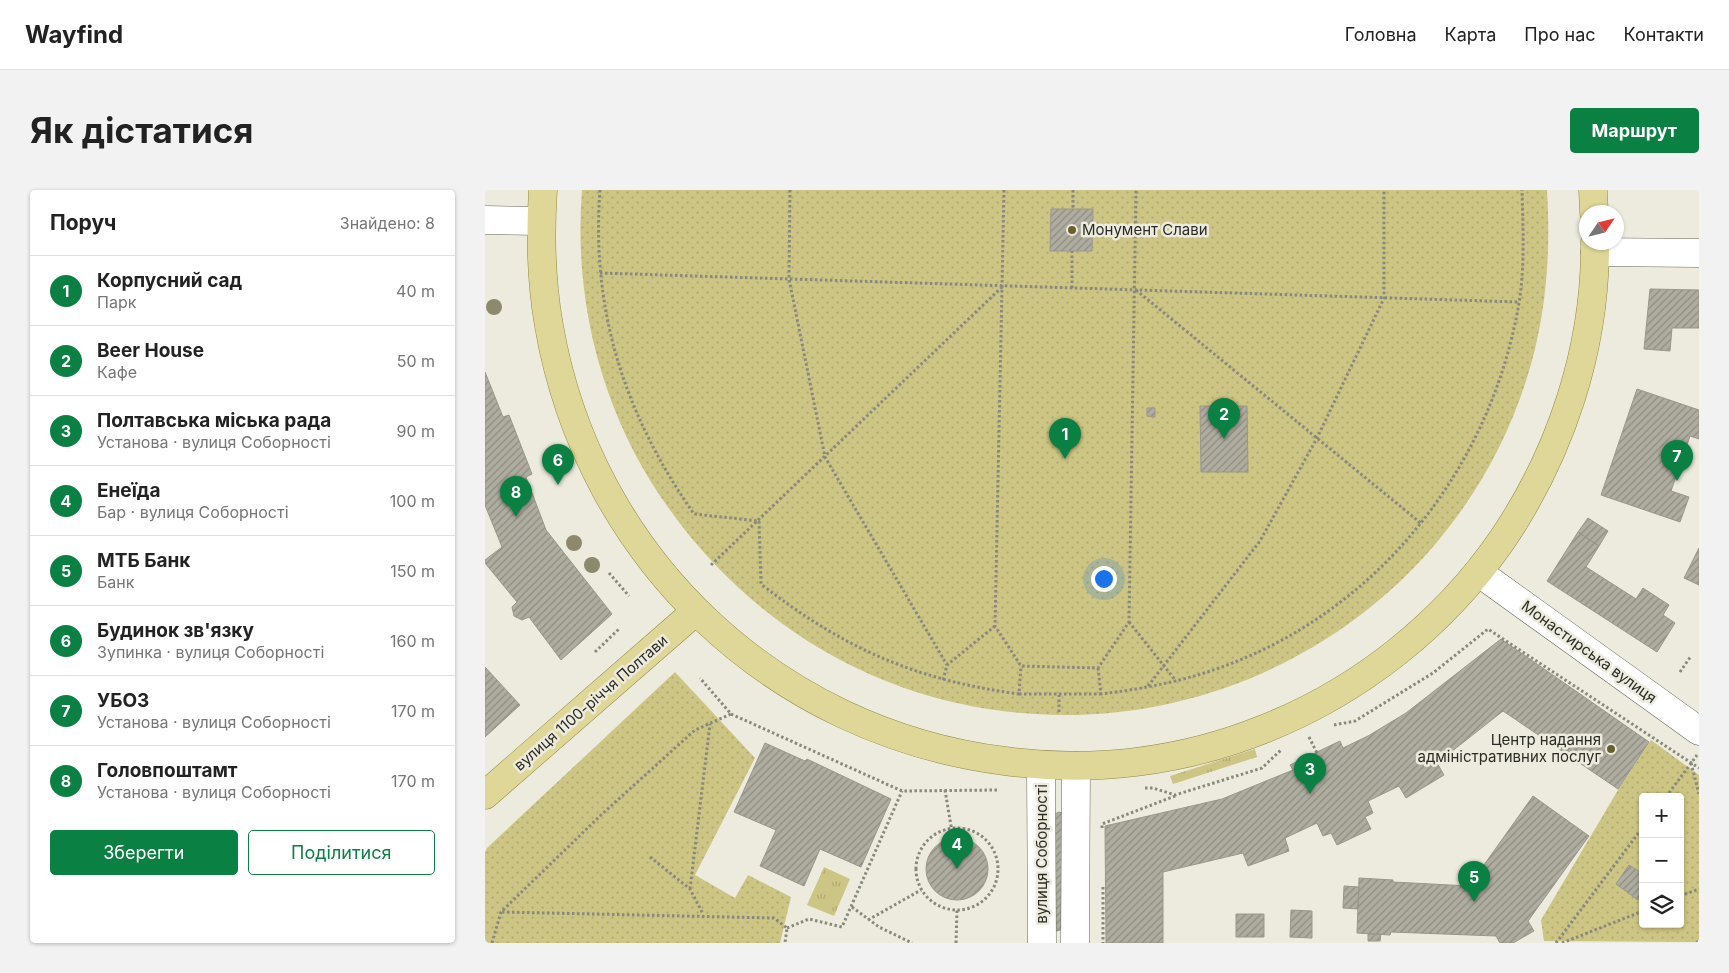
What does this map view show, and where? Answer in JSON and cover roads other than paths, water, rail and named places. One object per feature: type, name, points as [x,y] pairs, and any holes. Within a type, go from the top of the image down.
[{"type":"main road","name":"вулиця Соборності","points":[[543,190],[541,221],[543,280],[549,326],[559,374],[581,439],[621,517],[648,557],[695,611],[725,639],[770,673],[819,703],[853,720],[888,734],[943,751],[1041,766],[1123,764],[1181,754],[1244,737],[1287,720],[1322,702],[1400,650],[1447,606],[1478,572],[1531,493],[1563,423],[1582,359],[1588,326],[1595,250]]},
{"type":"main road","points":[[1593,190],[1594,205]]},
{"type":"main road","name":"вулиця 1100-річчя Полтави","points":[[485,795],[695,611]]},
{"type":"street","points":[[485,220],[541,221]]},
{"type":"street","points":[[1624,249],[1699,253]]},
{"type":"street","name":"Монастирська вулиця","points":[[1478,572],[1699,731]]},
{"type":"street","name":"вулиця Соборності","points":[[1041,766],[1042,943]]},
{"type":"street","points":[[1075,766],[1075,943]]},
{"type":"place","name":"Монумент Слави","points":[[1072,230]]},
{"type":"place","name":"Beer House","points":[[1224,439]]},
{"type":"place","name":"Корпусний сад","points":[[1065,459]]},
{"type":"place","name":"УБОЗ","points":[[1677,481]]},
{"type":"place","name":"Будинок зв'язку","points":[[558,485]]},
{"type":"place","name":"Головпоштамт","points":[[516,517]]},
{"type":"place","name":"Центр надання адміністративних послуг","points":[[1611,749]]},
{"type":"place","name":"Полтавська міська рада","points":[[1310,794]]},
{"type":"place","name":"Енеїда","points":[[957,869]]},
{"type":"place","name":"МТБ Банк","points":[[1474,902]]}]
